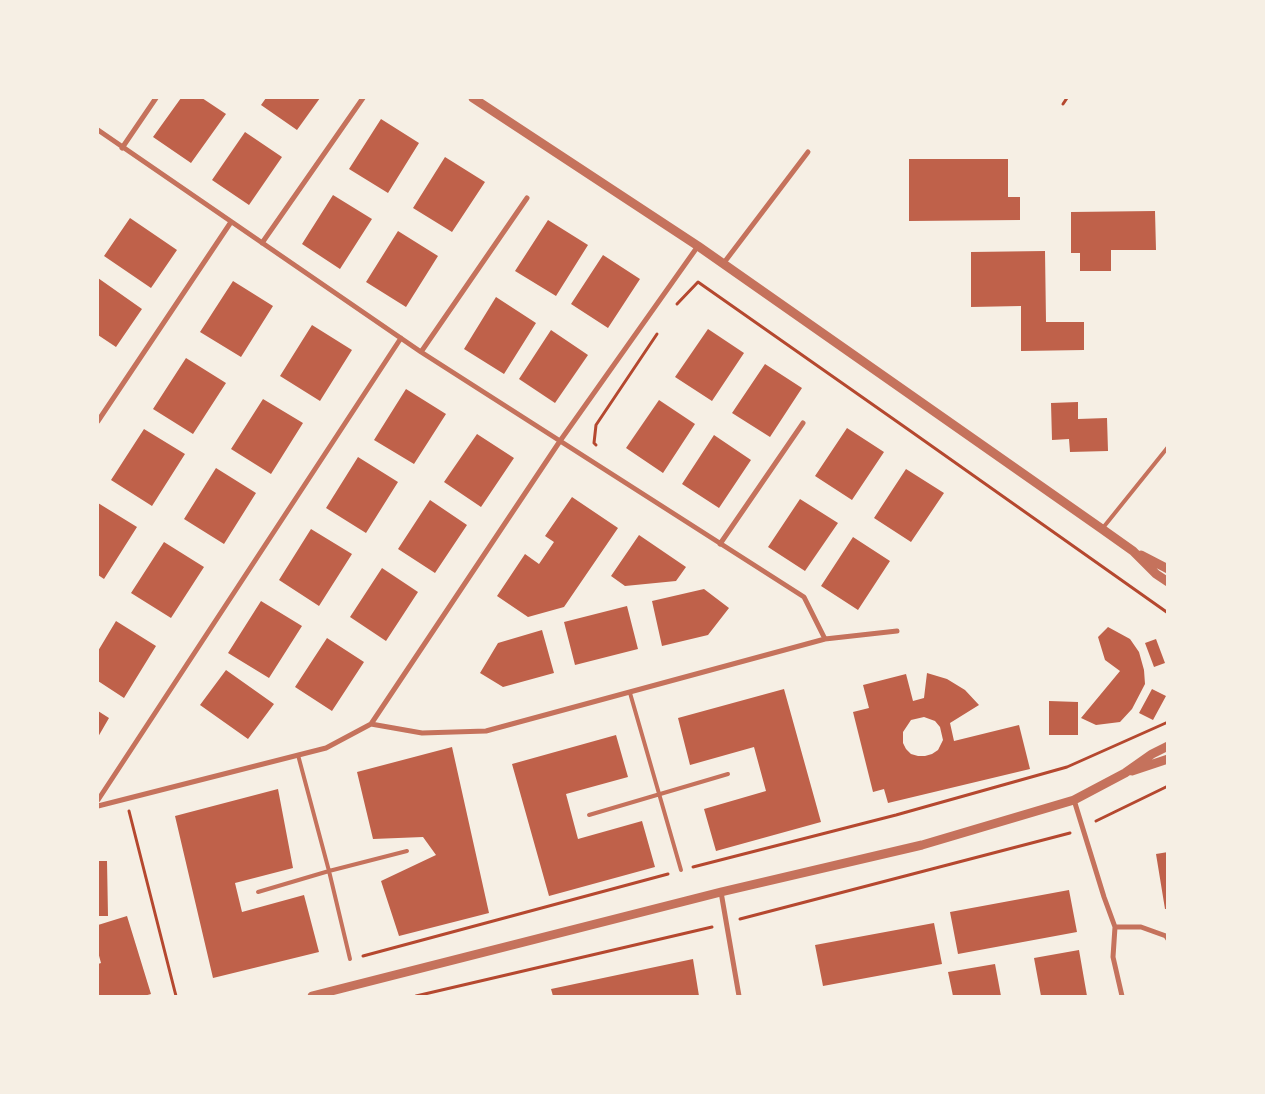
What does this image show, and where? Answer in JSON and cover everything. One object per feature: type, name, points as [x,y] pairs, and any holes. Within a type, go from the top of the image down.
[{"type":"street","points":[[122,148],[156,98]]},
{"type":"street","points":[[262,243],[364,98]]},
{"type":"street","points":[[473,98],[698,246],[1133,551],[1168,569]]},
{"type":"street","points":[[98,130],[421,352],[804,597],[824,639]]},
{"type":"street","points":[[723,264],[808,152]]},
{"type":"street","points":[[421,352],[527,198]]},
{"type":"street","points":[[98,421],[231,222]]},
{"type":"street","points":[[98,806],[326,748],[371,724],[560,440],[698,246]]},
{"type":"street","points":[[98,800],[401,338]]},
{"type":"street","points":[[720,544],[803,423]]},
{"type":"street","points":[[1133,551],[1168,589]]},
{"type":"street","points":[[1156,574],[1168,582]]},
{"type":"street","points":[[371,724],[422,733],[486,731],[824,639],[897,631]]},
{"type":"street","points":[[312,996],[721,892],[922,845],[1074,800],[1124,773],[1168,745]]},
{"type":"street","points":[[1124,773],[1168,759]]},
{"type":"street","points":[[1074,800],[1115,927],[1113,957],[1122,996]]},
{"type":"street","points":[[721,892],[740,996]]},
{"type":"street","points":[[1115,927],[1141,927],[1166,936],[1168,939]]},
{"type":"lane","points":[[1102,529],[1168,447]]},
{"type":"lane","points":[[630,693],[681,870]]},
{"type":"lane","points":[[298,755],[350,959]]},
{"type":"lane","points":[[589,815],[728,774]]},
{"type":"lane","points":[[258,892],[407,851]]},
{"type":"path","points":[[1063,104],[1067,98]]},
{"type":"path","points":[[676,306],[698,282],[1168,614]]},
{"type":"path","points":[[602,449],[594,443],[596,425],[660,330]]},
{"type":"path","points":[[350,959],[681,870],[896,815],[1067,766],[1168,722]]},
{"type":"path","points":[[416,996],[726,923],[1076,831],[1168,786]]},
{"type":"path","points":[[126,799],[176,996]]},
{"type":"building","points":[[181,98],[202,98],[226,114],[191,163],[153,137]]},
{"type":"building","points":[[266,98],[320,98],[297,130],[261,105]]},
{"type":"building","points":[[381,119],[419,143],[388,193],[349,169]]},
{"type":"building","points":[[245,132],[282,157],[249,205],[212,180]]},
{"type":"building","points":[[445,157],[485,182],[452,232],[413,208]]},
{"type":"building","points":[[909,159],[1008,159],[1008,197],[1020,197],[1020,220],[909,221]]},
{"type":"building","points":[[333,195],[372,219],[340,269],[302,244]]},
{"type":"building","points":[[1155,211],[1156,250],[1111,250],[1111,271],[1080,271],[1080,253],[1071,253],[1071,212]]},
{"type":"building","points":[[130,218],[177,250],[151,288],[104,256]]},
{"type":"building","points":[[548,220],[588,245],[556,296],[515,271]]},
{"type":"building","points":[[398,231],[438,256],[406,307],[366,282]]},
{"type":"building","points":[[1045,251],[1046,322],[1084,322],[1084,350],[1021,351],[1021,306],[971,307],[971,252]]},
{"type":"building","points":[[603,255],[640,279],[608,328],[571,304]]},
{"type":"building","points":[[98,278],[142,309],[116,347],[98,335]]},
{"type":"building","points":[[233,281],[273,306],[241,357],[200,332]]},
{"type":"building","points":[[496,297],[536,323],[504,374],[464,349]]},
{"type":"building","points":[[312,325],[352,350],[320,401],[280,376]]},
{"type":"building","points":[[708,329],[744,353],[712,401],[675,377]]},
{"type":"building","points":[[551,330],[588,355],[555,403],[519,379]]},
{"type":"building","points":[[186,358],[226,383],[193,434],[153,409]]},
{"type":"building","points":[[765,364],[802,388],[770,437],[732,413]]},
{"type":"building","points":[[406,389],[446,414],[414,464],[374,440]]},
{"type":"building","points":[[263,399],[303,423],[271,474],[231,449]]},
{"type":"building","points":[[659,400],[695,424],[663,473],[626,448]]},
{"type":"building","points":[[1078,402],[1078,419],[1107,418],[1108,451],[1070,452],[1069,439],[1052,440],[1051,403]]},
{"type":"building","points":[[847,428],[884,452],[852,500],[815,476]]},
{"type":"building","points":[[144,429],[185,454],[152,506],[111,480]]},
{"type":"building","points":[[477,434],[514,458],[481,507],[444,482]]},
{"type":"building","points":[[714,435],[751,460],[719,508],[682,484]]},
{"type":"building","points":[[358,457],[398,482],[366,533],[326,508]]},
{"type":"building","points":[[216,468],[256,493],[224,544],[184,519]]},
{"type":"building","points":[[906,469],[944,493],[911,542],[874,518]]},
{"type":"building","points":[[572,497],[618,528],[564,607],[528,617],[497,596],[525,554],[539,564],[554,542],[545,536]]},
{"type":"building","points":[[800,499],[838,523],[805,571],[768,547]]},
{"type":"building","points":[[430,500],[467,525],[435,573],[398,549]]},
{"type":"building","points":[[98,503],[137,527],[104,579],[98,575]]},
{"type":"building","points":[[311,529],[352,554],[319,606],[279,580]]},
{"type":"building","points":[[639,535],[686,567],[676,581],[625,586],[611,576]]},
{"type":"building","points":[[853,537],[890,561],[858,610],[821,586]]},
{"type":"building","points":[[164,542],[204,567],[171,618],[131,593]]},
{"type":"building","points":[[382,568],[418,592],[386,641],[350,617]]},
{"type":"building","points":[[704,589],[729,608],[708,635],[662,646],[652,601]]},
{"type":"building","points":[[261,601],[302,626],[269,678],[228,653]]},
{"type":"building","points":[[627,606],[638,649],[575,665],[564,622]]},
{"type":"building","points":[[116,621],[156,646],[124,698],[98,681],[98,651]]},
{"type":"building","points":[[1108,627],[1130,639],[1139,652],[1144,670],[1145,684],[1132,709],[1120,722],[1096,725],[1081,718],[1120,671],[1105,660],[1098,637]]},
{"type":"building","points":[[542,630],[554,673],[503,687],[480,673],[498,643]]},
{"type":"building","points":[[327,638],[364,662],[332,711],[295,687]]},
{"type":"building","points":[[1156,639],[1165,663],[1154,667],[1145,643]]},
{"type":"building","points":[[226,670],[274,704],[248,739],[200,705]]},
{"type":"building","points":[[927,673],[947,679],[965,690],[979,705],[950,723],[954,741],[1019,725],[1030,769],[888,803],[884,789],[873,792],[853,712],[869,708],[863,685],[906,674],[913,701],[924,698]],"holes":[[[924,717],[935,721],[940,727],[943,740],[938,750],[925,756],[911,754],[903,743],[903,732],[911,720]]]},
{"type":"building","points":[[784,689],[821,822],[716,851],[704,809],[766,791],[754,747],[690,765],[678,718]]},
{"type":"building","points":[[1152,689],[1166,696],[1153,720],[1139,713]]},
{"type":"building","points":[[1049,701],[1078,702],[1078,735],[1049,735]]},
{"type":"building","points":[[98,711],[109,718],[98,737]]},
{"type":"building","points":[[616,735],[628,777],[566,794],[578,839],[642,821],[655,867],[549,896],[512,764]]},
{"type":"building","points":[[452,747],[489,913],[399,936],[381,881],[436,855],[423,837],[373,839],[357,772]]},
{"type":"building","points":[[278,789],[293,868],[235,883],[242,912],[304,895],[319,952],[213,978],[175,816]]},
{"type":"building","points":[[1168,852],[1168,909],[1165,909],[1156,854]]},
{"type":"building","points":[[98,861],[107,861],[108,916],[98,916]]},
{"type":"building","points":[[1069,890],[1077,932],[958,954],[950,912]]},
{"type":"building","points":[[127,916],[151,994],[144,996],[98,996],[98,964],[101,963],[98,952],[98,925]]},
{"type":"building","points":[[934,923],[942,964],[823,986],[815,945]]},
{"type":"building","points":[[1079,950],[1087,996],[1041,996],[1034,958]]},
{"type":"building","points":[[693,959],[699,996],[553,996],[551,989]]},
{"type":"building","points":[[995,964],[1001,996],[953,996],[948,972]]}]
